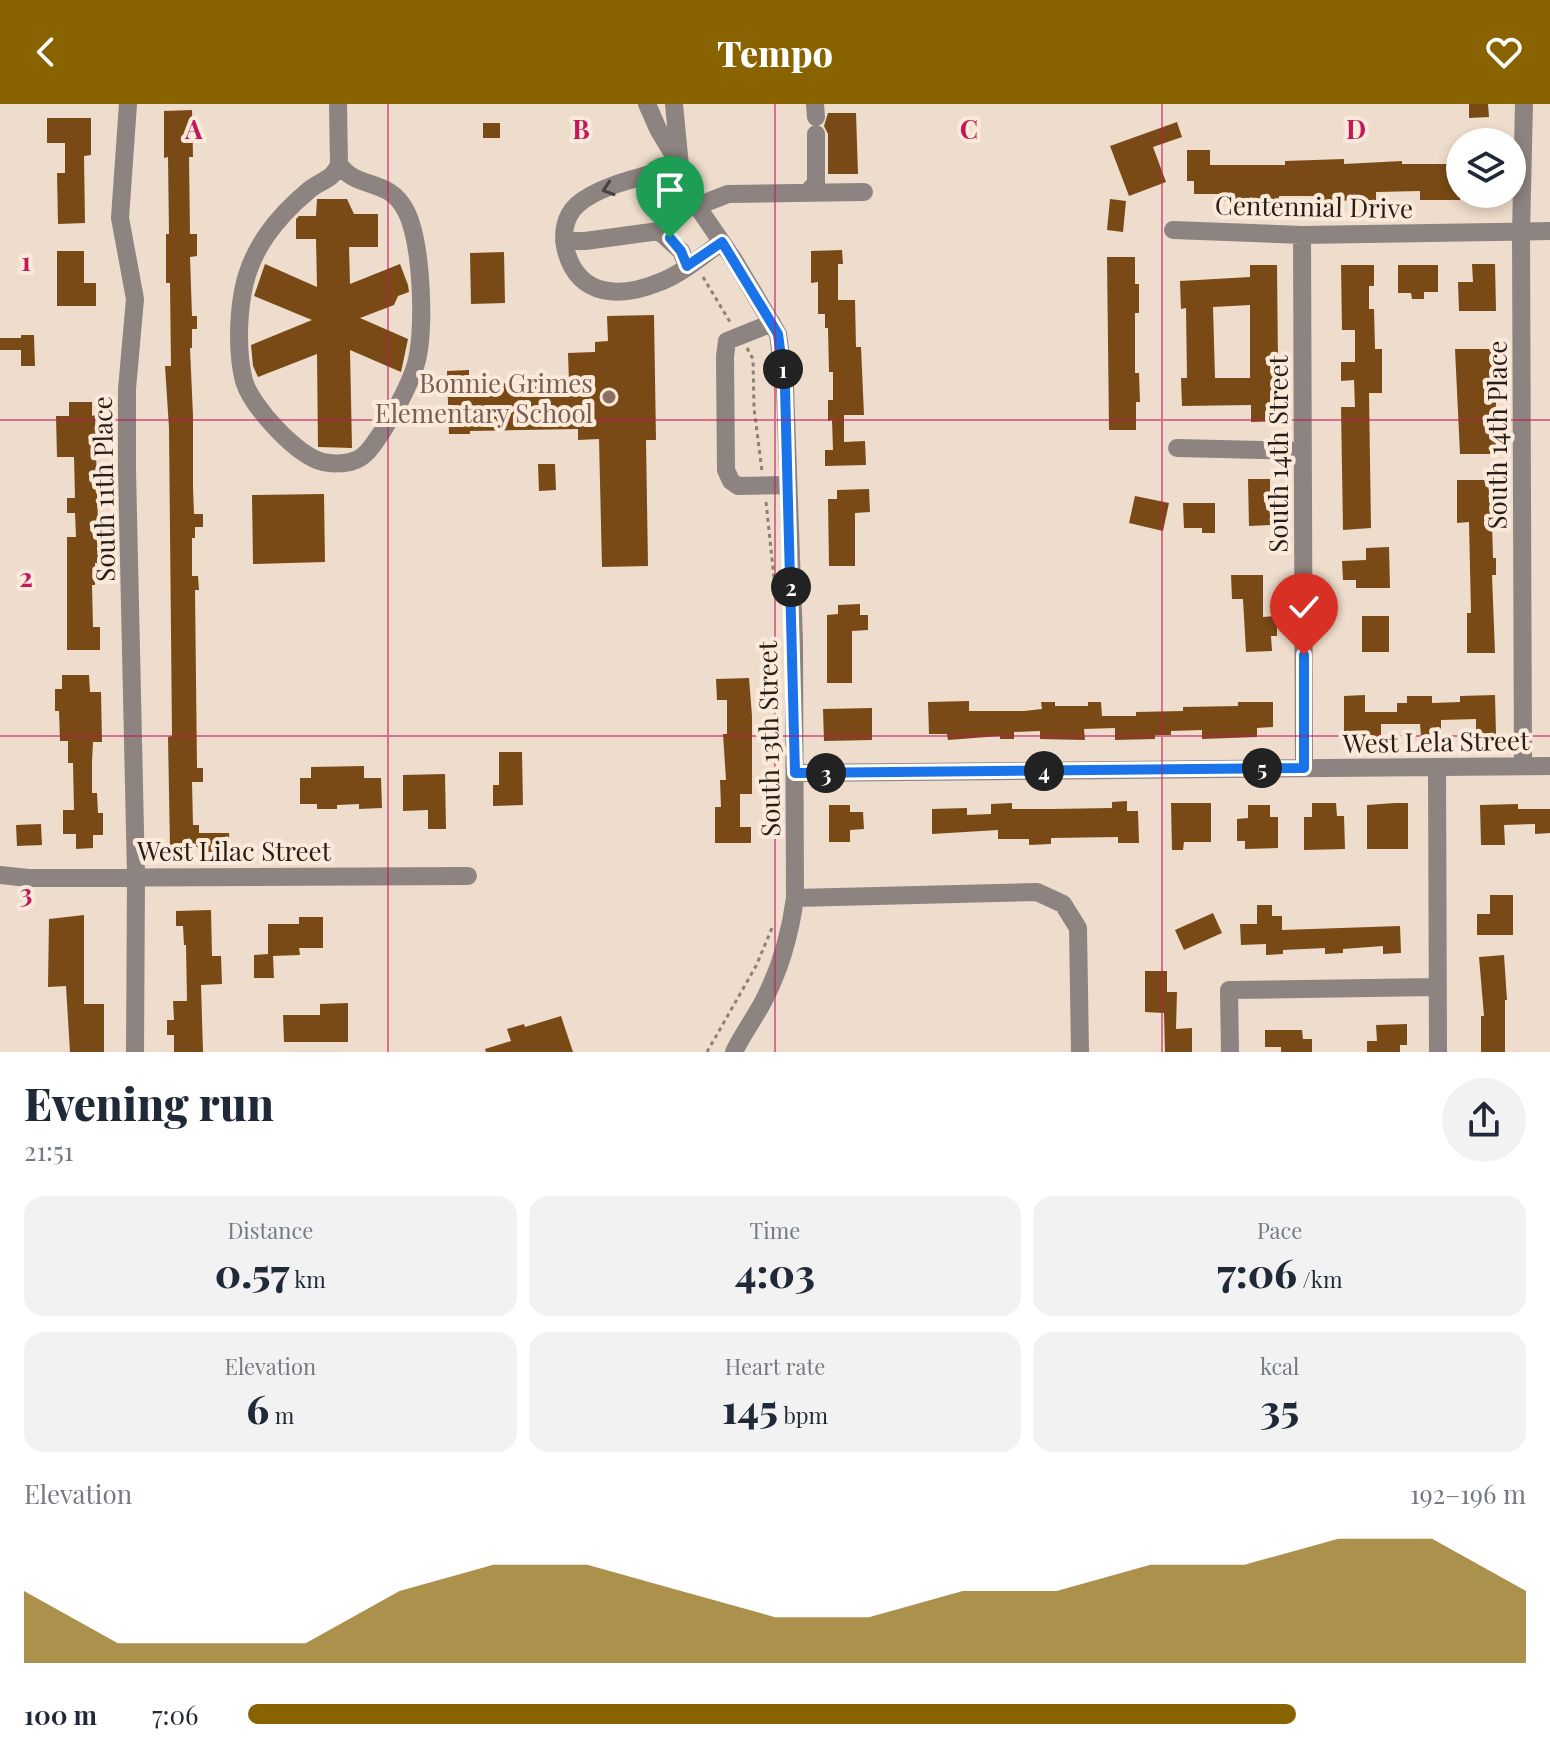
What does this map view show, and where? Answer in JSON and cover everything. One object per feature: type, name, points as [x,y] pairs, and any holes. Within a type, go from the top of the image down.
[{"type":"street","name":"South 11th Place","points":[[128,104],[120,218],[135,299],[127,389],[136,876],[135,1052]]},
{"type":"street","points":[[338,104],[339,164],[332,177],[309,190],[265,234],[252,260],[243,292],[239,350],[245,382],[256,406],[278,431],[313,459],[326,463],[352,462],[372,447],[404,397],[420,342],[419,274],[407,213],[388,190],[350,177],[339,164]]},
{"type":"street","points":[[647,104],[680,166],[592,194],[574,207],[565,223],[564,241],[570,265],[582,282],[598,290],[616,292],[659,283],[693,267],[722,242]]},
{"type":"street","name":"South 13th Street","points":[[674,104],[680,166],[697,206],[778,334],[785,387],[794,641],[795,898],[783,960],[734,1052]]},
{"type":"street","name":"South 14th Place","points":[[1523,766],[1521,232],[1524,104]]},
{"type":"street","points":[[807,193],[816,183],[816,118]]},
{"type":"street","points":[[697,206],[728,194],[864,192]]},
{"type":"street","name":"Centennial Drive","points":[[1173,230],[1302,235],[1550,231]]},
{"type":"street","points":[[564,241],[659,231],[693,267]]},
{"type":"street","name":"South 14th Street","points":[[1302,235],[1304,768]]},
{"type":"street","points":[[772,323],[727,341],[726,470],[731,481],[738,486],[787,485]]},
{"type":"street","points":[[1177,448],[1303,451]]},
{"type":"street","name":"West Lela Street","points":[[795,773],[1550,766]]},
{"type":"street","points":[[1437,767],[1438,1052]]},
{"type":"street","name":"West Lilac Street","points":[[0,875],[28,878],[468,876]]},
{"type":"street","points":[[795,898],[1037,892],[1063,904],[1078,928],[1080,1052]]},
{"type":"street","points":[[1230,1052],[1229,990],[1437,987]]},
{"type":"path","points":[[657,185],[680,231]]},
{"type":"path","points":[[693,267],[733,326]]},
{"type":"path","points":[[746,346],[753,359],[754,408],[763,478]]},
{"type":"path","points":[[765,494],[775,584]]},
{"type":"path","points":[[707,1052],[756,966],[773,924]]},
{"type":"building","points":[[1469,104],[1488,104],[1489,117],[1469,118]]},
{"type":"building","points":[[192,110],[190,234],[197,234],[197,256],[190,257],[192,316],[197,316],[197,329],[192,329],[190,348],[193,487],[194,514],[203,514],[203,527],[195,527],[195,538],[192,538],[192,576],[198,576],[199,590],[195,590],[197,768],[203,768],[203,782],[192,782],[193,825],[199,825],[199,833],[229,833],[230,852],[208,852],[208,847],[170,847],[169,428],[165,366],[171,366],[170,283],[166,283],[168,157],[164,158],[164,111]]},
{"type":"building","points":[[828,113],[856,113],[858,174],[828,174],[828,134],[824,126]]},
{"type":"building","points":[[47,118],[91,118],[91,155],[84,156],[85,223],[58,224],[57,173],[65,173],[65,143],[47,143]]},
{"type":"building","points":[[1177,122],[1182,137],[1153,147],[1166,182],[1129,196],[1110,146]]},
{"type":"building","points":[[483,123],[500,123],[500,138],[483,138]]},
{"type":"building","points":[[1187,150],[1210,150],[1210,165],[1285,165],[1285,161],[1344,159],[1344,164],[1402,161],[1402,164],[1446,164],[1446,200],[1420,200],[1420,191],[1376,192],[1376,200],[1323,201],[1323,196],[1279,196],[1279,201],[1222,201],[1222,194],[1194,194],[1194,181],[1187,181]]},
{"type":"building","points":[[317,199],[347,199],[354,214],[378,214],[378,247],[349,247],[350,284],[400,264],[409,292],[398,296],[394,305],[360,318],[408,339],[401,372],[350,350],[352,448],[318,447],[317,354],[258,377],[253,366],[251,345],[312,320],[254,296],[265,264],[317,287],[316,239],[296,239],[296,219],[299,216],[316,216]]},
{"type":"building","points":[[1110,199],[1126,201],[1123,232],[1107,230]]},
{"type":"building","points":[[842,250],[843,264],[838,264],[838,300],[855,300],[856,347],[861,347],[864,415],[844,415],[844,442],[865,441],[866,465],[825,466],[825,450],[833,450],[828,400],[833,400],[833,372],[829,372],[825,314],[818,314],[818,282],[811,283],[811,251]]},
{"type":"building","points":[[57,251],[84,251],[84,283],[96,283],[96,306],[57,306]]},
{"type":"building","points":[[504,252],[505,303],[471,304],[470,253]]},
{"type":"building","points":[[1107,257],[1135,257],[1139,313],[1135,313],[1135,373],[1139,373],[1140,402],[1136,402],[1136,430],[1109,430]]},
{"type":"building","points":[[1472,264],[1495,264],[1496,311],[1459,311],[1458,282],[1473,282]]},
{"type":"building","points":[[1250,265],[1277,265],[1278,364],[1282,364],[1278,421],[1251,422],[1251,405],[1182,406],[1181,378],[1187,378],[1186,308],[1181,309],[1180,281],[1250,277]],"holes":[[[1250,305],[1250,378],[1215,378],[1213,307]]]},
{"type":"building","points":[[1341,265],[1374,265],[1374,286],[1369,286],[1369,309],[1374,309],[1375,349],[1382,349],[1382,393],[1369,393],[1371,528],[1343,530],[1341,407],[1355,407],[1354,380],[1341,381],[1341,362],[1355,362],[1355,330],[1342,330]]},
{"type":"building","points":[[1398,265],[1438,265],[1438,292],[1424,292],[1424,299],[1412,299],[1411,293],[1398,293]]},
{"type":"building","points":[[654,315],[656,440],[646,440],[648,566],[602,567],[599,439],[578,440],[578,429],[449,434],[447,371],[469,370],[469,384],[569,382],[568,353],[595,352],[595,342],[608,341],[607,316]]},
{"type":"building","points":[[21,335],[34,335],[35,366],[21,366],[21,350],[0,350],[0,338],[21,338]]},
{"type":"building","points":[[1455,349],[1496,349],[1496,454],[1460,454]]},
{"type":"building","points":[[69,402],[92,402],[92,416],[95,415],[99,563],[95,563],[95,585],[92,585],[93,627],[100,627],[100,650],[67,650],[67,537],[76,537],[75,513],[67,513],[67,498],[75,498],[74,457],[57,457],[56,416],[69,416]]},
{"type":"building","points":[[538,464],[555,464],[556,490],[539,491]]},
{"type":"building","points":[[1248,479],[1270,479],[1270,500],[1274,500],[1275,514],[1270,514],[1271,525],[1249,526]]},
{"type":"building","points":[[1457,480],[1496,480],[1496,522],[1492,522],[1493,558],[1496,558],[1496,575],[1492,575],[1495,653],[1467,653],[1467,613],[1471,613],[1469,522],[1457,523]]},
{"type":"building","points":[[869,489],[870,512],[855,513],[855,566],[829,566],[828,499],[837,499],[837,490]]},
{"type":"building","points":[[324,494],[325,562],[253,564],[252,495]]},
{"type":"building","points":[[1135,496],[1169,503],[1163,531],[1129,523]]},
{"type":"building","points":[[1183,503],[1215,503],[1215,533],[1202,533],[1202,528],[1184,528]]},
{"type":"building","points":[[1389,547],[1390,588],[1356,588],[1356,580],[1343,580],[1342,561],[1366,560],[1366,548]]},
{"type":"building","points":[[1231,575],[1263,575],[1263,617],[1277,616],[1277,636],[1271,636],[1272,651],[1246,652],[1243,599],[1232,599]]},
{"type":"building","points":[[860,604],[860,615],[868,615],[868,630],[852,631],[852,683],[827,683],[827,615],[838,614],[838,605]]},
{"type":"building","points":[[1362,616],[1389,616],[1389,652],[1362,652]]},
{"type":"building","points":[[62,675],[89,675],[90,692],[101,692],[102,742],[93,742],[92,793],[97,793],[98,813],[103,813],[103,835],[93,835],[93,848],[76,849],[76,834],[63,834],[63,810],[74,810],[73,763],[68,763],[68,741],[60,741],[59,711],[55,711],[55,689],[62,689]]},
{"type":"building","points":[[749,678],[752,794],[740,794],[740,827],[751,827],[751,843],[715,843],[715,807],[721,807],[720,780],[726,780],[723,734],[727,734],[727,700],[717,700],[716,679]]},
{"type":"building","points":[[1365,695],[1365,712],[1397,712],[1397,703],[1407,703],[1407,696],[1432,696],[1432,703],[1460,702],[1460,696],[1495,695],[1496,735],[1476,736],[1476,719],[1441,720],[1441,736],[1421,736],[1420,724],[1381,724],[1381,737],[1344,737],[1344,696]]},
{"type":"building","points":[[969,701],[969,711],[1042,709],[1041,702],[1055,702],[1055,706],[1088,706],[1088,702],[1101,702],[1102,716],[1183,711],[1183,707],[1238,706],[1238,702],[1273,702],[1273,727],[1257,728],[1257,737],[1202,739],[1202,730],[1171,731],[1171,735],[1155,735],[1155,739],[1115,740],[1115,728],[1084,729],[1085,740],[1040,739],[1040,731],[1014,732],[1014,739],[1000,739],[1000,736],[948,740],[947,734],[929,734],[928,702]]},
{"type":"building","points":[[872,708],[872,740],[824,741],[823,709]]},
{"type":"building","points":[[499,752],[522,752],[523,805],[493,806],[493,785],[499,785]]},
{"type":"building","points":[[364,766],[364,778],[381,778],[382,808],[359,809],[359,804],[317,809],[317,804],[300,804],[300,778],[311,778],[311,767]]},
{"type":"building","points":[[445,774],[446,829],[428,829],[428,810],[403,811],[403,775]]},
{"type":"building","points":[[1127,801],[1127,811],[1138,811],[1139,843],[1118,843],[1118,837],[1051,838],[1051,844],[1029,845],[1029,839],[998,839],[998,830],[932,834],[932,809],[967,808],[967,815],[991,814],[991,804],[1012,803],[1012,809],[1112,808],[1112,802]]},
{"type":"building","points":[[1171,803],[1211,803],[1211,842],[1184,842],[1183,850],[1172,850]]},
{"type":"building","points":[[1312,803],[1336,803],[1337,816],[1344,816],[1345,849],[1304,850],[1304,817],[1312,817]]},
{"type":"building","points":[[1408,803],[1408,849],[1367,849],[1367,805]]},
{"type":"building","points":[[1518,804],[1518,809],[1550,809],[1550,833],[1535,834],[1535,824],[1504,825],[1505,845],[1481,845],[1480,805]]},
{"type":"building","points":[[829,805],[850,805],[850,812],[863,812],[864,829],[850,830],[850,842],[829,842]]},
{"type":"building","points":[[1248,805],[1270,805],[1270,817],[1278,817],[1278,848],[1245,849],[1245,841],[1237,841],[1237,819],[1248,818]]},
{"type":"building","points":[[41,824],[42,845],[17,846],[16,825]]},
{"type":"building","points":[[1490,895],[1513,895],[1513,935],[1477,935],[1477,914],[1490,914]]},
{"type":"building","points":[[1257,905],[1272,905],[1272,916],[1282,916],[1282,930],[1400,926],[1401,953],[1383,954],[1383,946],[1343,949],[1343,953],[1325,954],[1325,948],[1283,950],[1283,954],[1266,955],[1266,944],[1241,945],[1240,924],[1257,924]]},
{"type":"building","points":[[211,910],[212,956],[221,956],[222,984],[201,985],[203,1052],[174,1052],[174,1035],[167,1035],[167,1020],[174,1020],[173,1001],[187,1001],[186,945],[183,926],[176,926],[176,911]]},
{"type":"building","points":[[1213,913],[1222,933],[1184,950],[1175,930]]},
{"type":"building","points":[[84,915],[84,1004],[104,1004],[104,1052],[70,1052],[66,986],[48,987],[49,919]]},
{"type":"building","points":[[299,917],[323,917],[323,948],[299,948],[300,955],[273,956],[274,978],[254,978],[254,955],[268,954],[268,924],[299,924]]},
{"type":"building","points":[[1504,955],[1507,1000],[1505,1052],[1481,1052],[1481,1016],[1484,1016],[1479,957]]},
{"type":"building","points":[[1145,971],[1167,971],[1167,992],[1177,992],[1176,1029],[1192,1028],[1192,1052],[1165,1052],[1164,1013],[1145,1012]]},
{"type":"building","points":[[348,1003],[348,1042],[284,1042],[283,1015],[320,1015],[320,1004]]},
{"type":"building","points":[[561,1016],[573,1052],[486,1052],[485,1049],[511,1041],[507,1029]]},
{"type":"building","points":[[1407,1024],[1407,1045],[1400,1045],[1400,1052],[1367,1052],[1367,1041],[1377,1041],[1376,1025]]},
{"type":"building","points":[[1265,1030],[1302,1030],[1303,1039],[1312,1039],[1312,1052],[1281,1052],[1281,1047],[1265,1047]]},
{"type":"place","name":"Bonnie Grimes Elementary School","points":[[609,397]]},
{"type":"route","points":[[670,238],[681,251],[687,266],[722,242],[778,334],[785,387],[794,641],[795,773],[1304,768],[1304,655]]}]
